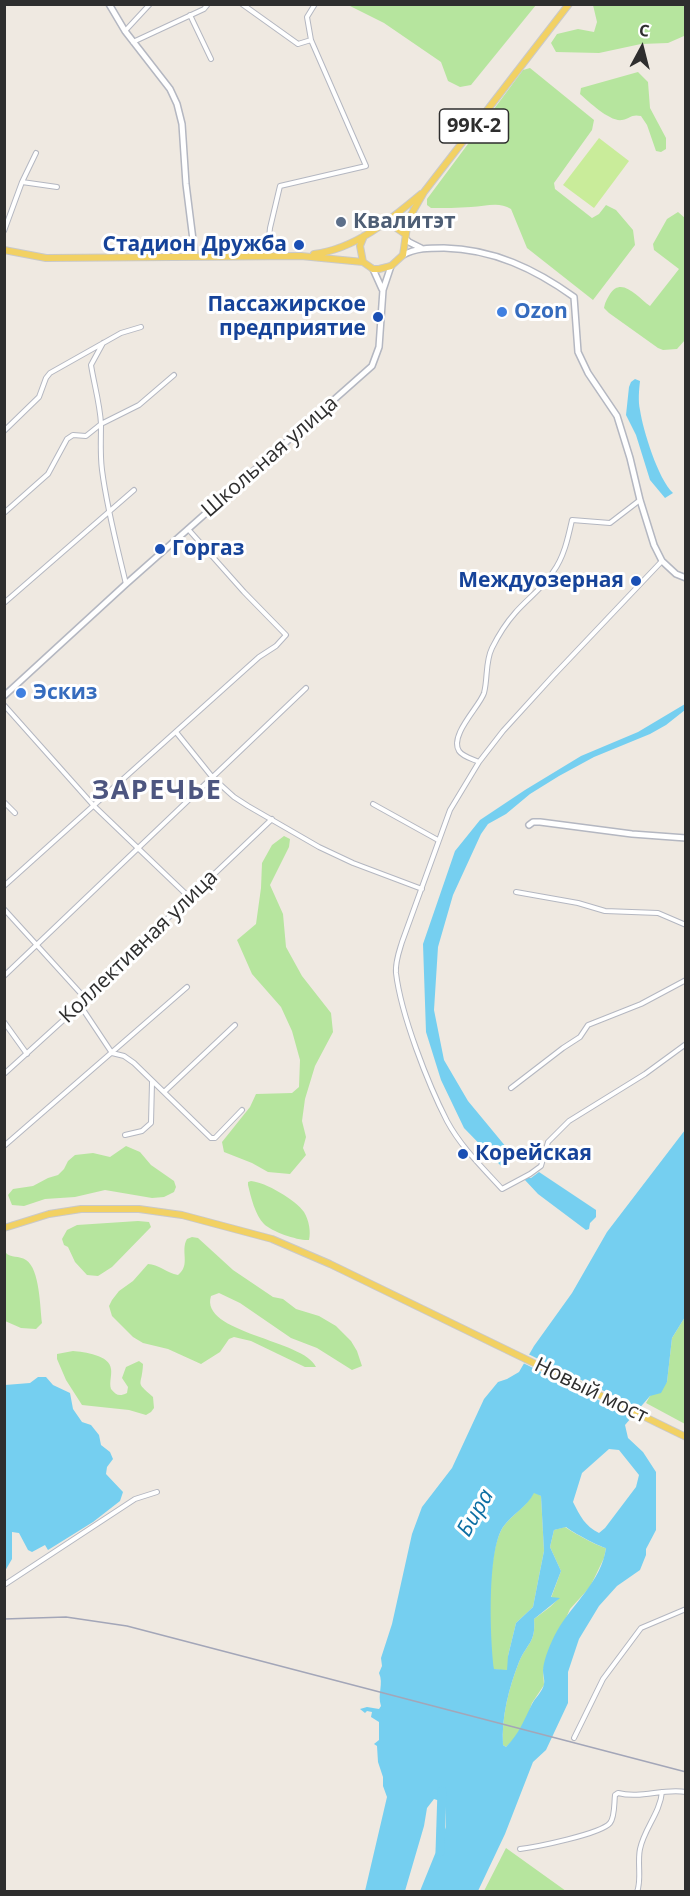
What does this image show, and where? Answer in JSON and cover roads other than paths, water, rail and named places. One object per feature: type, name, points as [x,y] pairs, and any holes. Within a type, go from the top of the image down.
[{"type":"main road","points":[[108,4],[133,42],[170,89],[177,104],[182,124],[186,184],[195,256]]},
{"type":"main road","name":"99К-2","points":[[403,255],[408,220],[424,192],[568,4]]},
{"type":"main road","name":"99К-2","points":[[301,256],[320,254],[340,248],[364,236],[381,226],[424,192]]},
{"type":"main road","points":[[381,226],[395,227],[409,243],[423,248],[466,249],[499,256],[532,271],[574,297],[578,352],[585,367],[618,416],[639,500],[654,545],[662,561],[676,574],[686,578]]},
{"type":"main road","points":[[363,262],[360,246],[364,236]]},
{"type":"main road","points":[[382,290],[373,269],[385,269],[403,255],[423,248]]},
{"type":"main road","name":"99К-2","points":[[4,250],[46,258],[301,256],[363,262],[373,269]]},
{"type":"main road","points":[[382,290],[391,266]]},
{"type":"main road","name":"Школьная улица","points":[[4,696],[126,584],[372,366],[379,347],[382,290]]},
{"type":"main road","points":[[529,825],[533,822],[540,822],[632,834],[686,838]]},
{"type":"main road","name":"Новый мост","points":[[4,1228],[50,1214],[81,1209],[139,1209],[182,1215],[272,1239],[498,1345],[686,1437]]},
{"type":"street","points":[[125,31],[150,4]]},
{"type":"street","points":[[133,42],[204,9],[208,4]]},
{"type":"street","points":[[242,4],[298,44],[311,40]]},
{"type":"street","points":[[267,256],[270,228],[280,186],[366,166],[311,40],[308,17],[315,4]]},
{"type":"street","points":[[190,15],[211,59]]},
{"type":"street","points":[[4,231],[22,182],[36,153]]},
{"type":"street","points":[[22,182],[57,187]]},
{"type":"street","points":[[4,431],[39,397],[50,373],[121,333],[141,327]]},
{"type":"street","points":[[103,343],[91,365],[100,424],[99,445],[102,469],[126,584]]},
{"type":"street","points":[[4,513],[48,474],[67,439],[73,435],[86,436],[100,424],[138,405],[174,375]]},
{"type":"street","points":[[4,603],[134,490]]},
{"type":"street","points":[[479,762],[465,756],[458,746],[467,720],[484,695],[486,666],[492,648],[514,614],[553,573],[566,546],[572,520],[610,523],[639,500]]},
{"type":"street","points":[[4,886],[286,635],[188,529]]},
{"type":"street","points":[[662,561],[503,731],[479,762],[452,805],[438,840],[402,942],[396,974],[423,1066],[448,1122],[468,1152],[502,1189],[541,1166],[548,1142],[569,1121],[645,1074],[686,1044]]},
{"type":"street","points":[[4,976],[306,687]]},
{"type":"street","points":[[4,705],[94,806],[189,897]]},
{"type":"street","points":[[176,732],[213,778],[234,797],[319,848],[422,889]]},
{"type":"street","points":[[4,802],[15,813]]},
{"type":"street","points":[[373,804],[438,840]]},
{"type":"street","name":"Коллективная улица","points":[[4,1074],[80,1005],[84,998],[272,819]]},
{"type":"street","points":[[516,892],[578,903],[605,911],[658,913],[686,925]]},
{"type":"street","points":[[4,909],[84,998]]},
{"type":"street","points":[[511,1088],[580,1037],[588,1025],[641,1004],[686,980]]},
{"type":"street","points":[[4,1146],[187,987]]},
{"type":"street","points":[[80,1005],[112,1053],[124,1056],[134,1063],[211,1138],[215,1138],[242,1110]]},
{"type":"street","points":[[4,1022],[27,1054]]},
{"type":"street","points":[[164,1092],[235,1025]]},
{"type":"street","points":[[125,1136],[142,1131],[151,1123],[152,1082]]},
{"type":"street","points":[[4,1585],[135,1499],[157,1492]]},
{"type":"street","points":[[574,1738],[603,1679],[641,1628],[686,1609]]},
{"type":"street","points":[[637,1892],[640,1884],[638,1871],[642,1841],[660,1804],[662,1792]]},
{"type":"street","points":[[520,1849],[555,1843],[605,1826],[612,1818],[615,1795],[618,1793],[642,1795],[686,1792]]},
{"type":"water","points":[[635,379],[640,381],[639,407],[648,441],[662,477],[673,493],[665,498],[650,480],[636,435],[626,415],[629,387]]},
{"type":"water","points":[[685,704],[685,710],[666,725],[594,757],[559,776],[488,824],[481,834],[453,895],[438,947],[434,1010],[444,1060],[468,1101],[516,1159],[502,1167],[464,1128],[441,1080],[426,1032],[423,944],[455,851],[480,820],[525,790],[581,756],[638,732]]},
{"type":"water","points":[[685,1130],[685,1317],[672,1338],[667,1382],[661,1393],[650,1396],[625,1425],[628,1438],[643,1452],[656,1472],[656,1530],[646,1549],[640,1570],[617,1586],[599,1606],[579,1639],[568,1672],[568,1703],[546,1750],[533,1762],[505,1834],[478,1891],[420,1891],[446,1827],[446,1803],[434,1799],[427,1808],[405,1891],[365,1891],[387,1797],[378,1762],[377,1746],[374,1744],[379,1740],[379,1722],[371,1717],[372,1712],[365,1713],[360,1709],[367,1707],[379,1709],[381,1706],[379,1673],[382,1666],[381,1658],[392,1624],[412,1534],[422,1507],[452,1468],[484,1399],[498,1382],[519,1372],[534,1346],[572,1293],[607,1232]],"holes":[[[609,1449],[619,1450],[639,1475],[636,1487],[599,1533],[583,1520],[573,1502],[582,1473]],[[534,1493],[541,1496],[544,1551],[533,1607],[516,1623],[507,1670],[494,1669],[491,1637],[494,1555],[503,1527]],[[566,1527],[606,1548],[593,1582],[563,1621],[548,1650],[541,1692],[532,1704],[518,1732],[506,1747],[503,1745],[506,1703],[519,1662],[534,1633],[534,1619],[560,1598],[551,1597],[561,1571],[550,1547],[554,1530]]]},
{"type":"water","points":[[539,1172],[596,1210],[596,1217],[590,1223],[589,1229],[586,1230],[538,1194],[524,1179],[531,1178]]},
{"type":"water","points":[[38,1377],[46,1377],[53,1385],[70,1393],[73,1409],[82,1422],[91,1425],[99,1435],[101,1445],[110,1452],[113,1459],[107,1467],[106,1474],[123,1492],[120,1501],[93,1522],[48,1550],[45,1545],[32,1552],[28,1550],[19,1533],[12,1532],[12,1559],[5,1571],[5,1385],[30,1383]]},
{"type":"waterway","name":"Бира","points":[[440,1852],[442,1791]]},
{"type":"railway","points":[[4,1619],[66,1617],[127,1626],[686,1772]]},
{"type":"place","name":"Квалитэт","points":[[341,222]]},
{"type":"place","name":"Стадион Дружба","points":[[299,245]]},
{"type":"place","name":"Ozon","points":[[502,312]]},
{"type":"place","name":"Пассажирское предприятие","points":[[378,317]]},
{"type":"place","name":"Горгаз","points":[[160,549]]},
{"type":"place","name":"Междуозерная","points":[[636,581]]},
{"type":"place","name":"Эскиз","points":[[21,693]]},
{"type":"place","name":"Корейская","points":[[463,1154]]},
{"type":"district","name":"ЗАРЕЧЬЕ","points":[[157,791]]}]
